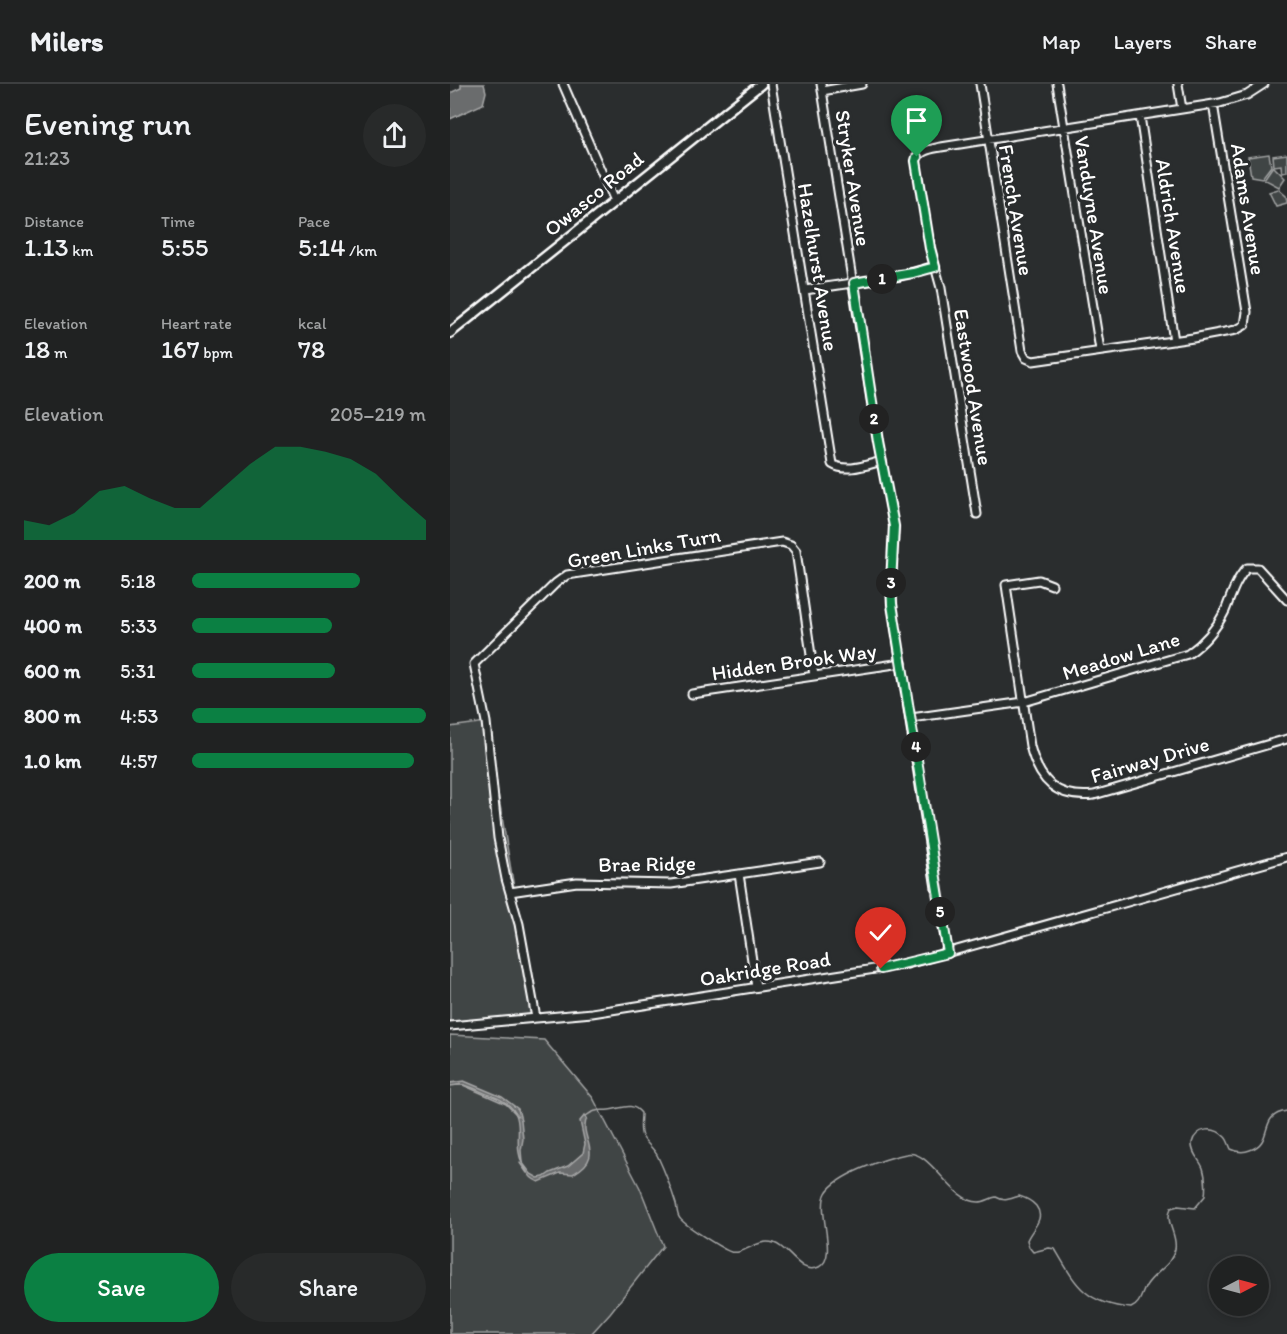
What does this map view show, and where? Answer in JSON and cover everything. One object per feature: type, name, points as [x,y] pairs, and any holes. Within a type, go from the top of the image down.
[{"type":"main road","name":"Owasco Road","points":[[450,333],[760,84]]},
{"type":"street","points":[[562,84],[614,201]]},
{"type":"street","name":"Hazelhurst Avenue","points":[[771,84],[832,464],[841,468],[882,461]]},
{"type":"street","points":[[822,88],[862,84]]},
{"type":"street","name":"French Avenue","points":[[980,84],[1023,355],[1033,361],[1100,350]]},
{"type":"street","name":"Vanduyne Avenue","points":[[1057,84],[1100,350]]},
{"type":"street","points":[[1178,84],[1182,109]]},
{"type":"street","points":[[989,139],[1213,104],[1240,97],[1264,84]]},
{"type":"street","name":"Stryker Avenue","points":[[822,88],[894,526],[891,592],[948,953]]},
{"type":"street","name":"Adams Avenue","points":[[1174,341],[1236,330],[1245,325],[1247,319],[1245,294],[1213,104]]},
{"type":"street","name":"Aldrich Avenue","points":[[1140,116],[1174,341]]},
{"type":"street","name":"Eastwood Avenue","points":[[977,514],[941,288],[935,267],[916,161],[924,151],[989,139]]},
{"type":"street","points":[[805,290],[906,275],[935,267]]},
{"type":"street","points":[[1100,350],[1174,341]]},
{"type":"street","name":"Green Links Turn","points":[[536,1018],[519,924],[498,838],[486,722],[474,664],[556,583],[567,575],[782,542],[791,545],[796,551],[814,676]]},
{"type":"street","name":"Meadow Lane","points":[[911,718],[1023,702],[1188,654],[1218,625],[1239,579],[1247,568],[1258,568],[1285,598]]},
{"type":"street","name":"Fairway Drive","points":[[1052,585],[1039,580],[1006,585],[1030,746],[1037,769],[1053,787],[1074,795],[1103,792],[1287,739]]},
{"type":"street","name":"Hidden Brook Way","points":[[692,694],[902,663]]},
{"type":"street","name":"Oakridge Road","points":[[450,1026],[592,1013],[899,966],[1287,857]]},
{"type":"street","name":"Brae Ridge","points":[[510,892],[576,882],[671,884],[820,862]]},
{"type":"street","points":[[739,874],[756,987]]},
{"type":"shaded area","points":[[461,84],[484,84],[486,92],[483,104],[450,119],[450,93],[461,88]]},
{"type":"shaded area","points":[[1269,154],[1271,166],[1262,178],[1251,176],[1248,157]]},
{"type":"shaded area","points":[[1287,154],[1287,172],[1282,173],[1281,165],[1274,166],[1273,156]]},
{"type":"shaded area","points":[[1273,166],[1285,178],[1279,187],[1264,179]]},
{"type":"shaded area","points":[[1278,189],[1286,196],[1287,203],[1276,206],[1269,192]]},
{"type":"shaded area","points":[[486,722],[536,1018],[450,1028],[450,727]]},
{"type":"shaded area","points":[[450,1035],[544,1040],[593,1098],[640,1188],[663,1246],[591,1334],[450,1334]]},
{"type":"shaded area","points":[[464,1081],[502,1097],[518,1109],[523,1139],[522,1162],[518,1148],[517,1118],[513,1110],[505,1102],[471,1087],[450,1086],[450,1083]]},
{"type":"shaded area","points":[[585,1115],[590,1153],[589,1160],[583,1167],[573,1174],[560,1173],[539,1182],[530,1176],[522,1162],[531,1174],[538,1178],[568,1166],[583,1153],[585,1144],[580,1121]]},
{"type":"waterway","points":[[457,1085],[463,1085],[506,1104],[518,1116]]},
{"type":"waterway","points":[[586,1116],[595,1111],[626,1107],[637,1109],[641,1113],[642,1136],[658,1157],[679,1217],[695,1231],[731,1252],[741,1251],[756,1244],[774,1243],[806,1268],[819,1267],[825,1262],[827,1254],[824,1201],[831,1186],[850,1174],[875,1163],[906,1154],[915,1154],[924,1159],[959,1194],[969,1200],[979,1202],[996,1197],[1005,1200],[1019,1196],[1026,1198],[1036,1206],[1040,1215],[1027,1240],[1033,1252],[1049,1248],[1055,1249],[1069,1273],[1092,1297],[1115,1306],[1131,1308],[1139,1301],[1149,1281],[1173,1255],[1175,1239],[1169,1218],[1171,1208],[1178,1206],[1195,1208],[1205,1196],[1204,1171],[1192,1147],[1197,1134],[1206,1130],[1216,1131],[1226,1138],[1231,1149],[1240,1152],[1247,1151],[1258,1146],[1262,1141],[1272,1118],[1278,1113],[1287,1111]]},
{"type":"waterway","points":[[520,1163],[527,1173]]},
{"type":"route","points":[[881,969],[948,953],[892,604],[894,526],[878,442],[854,283],[900,276],[935,267],[920,188],[917,157]]}]
